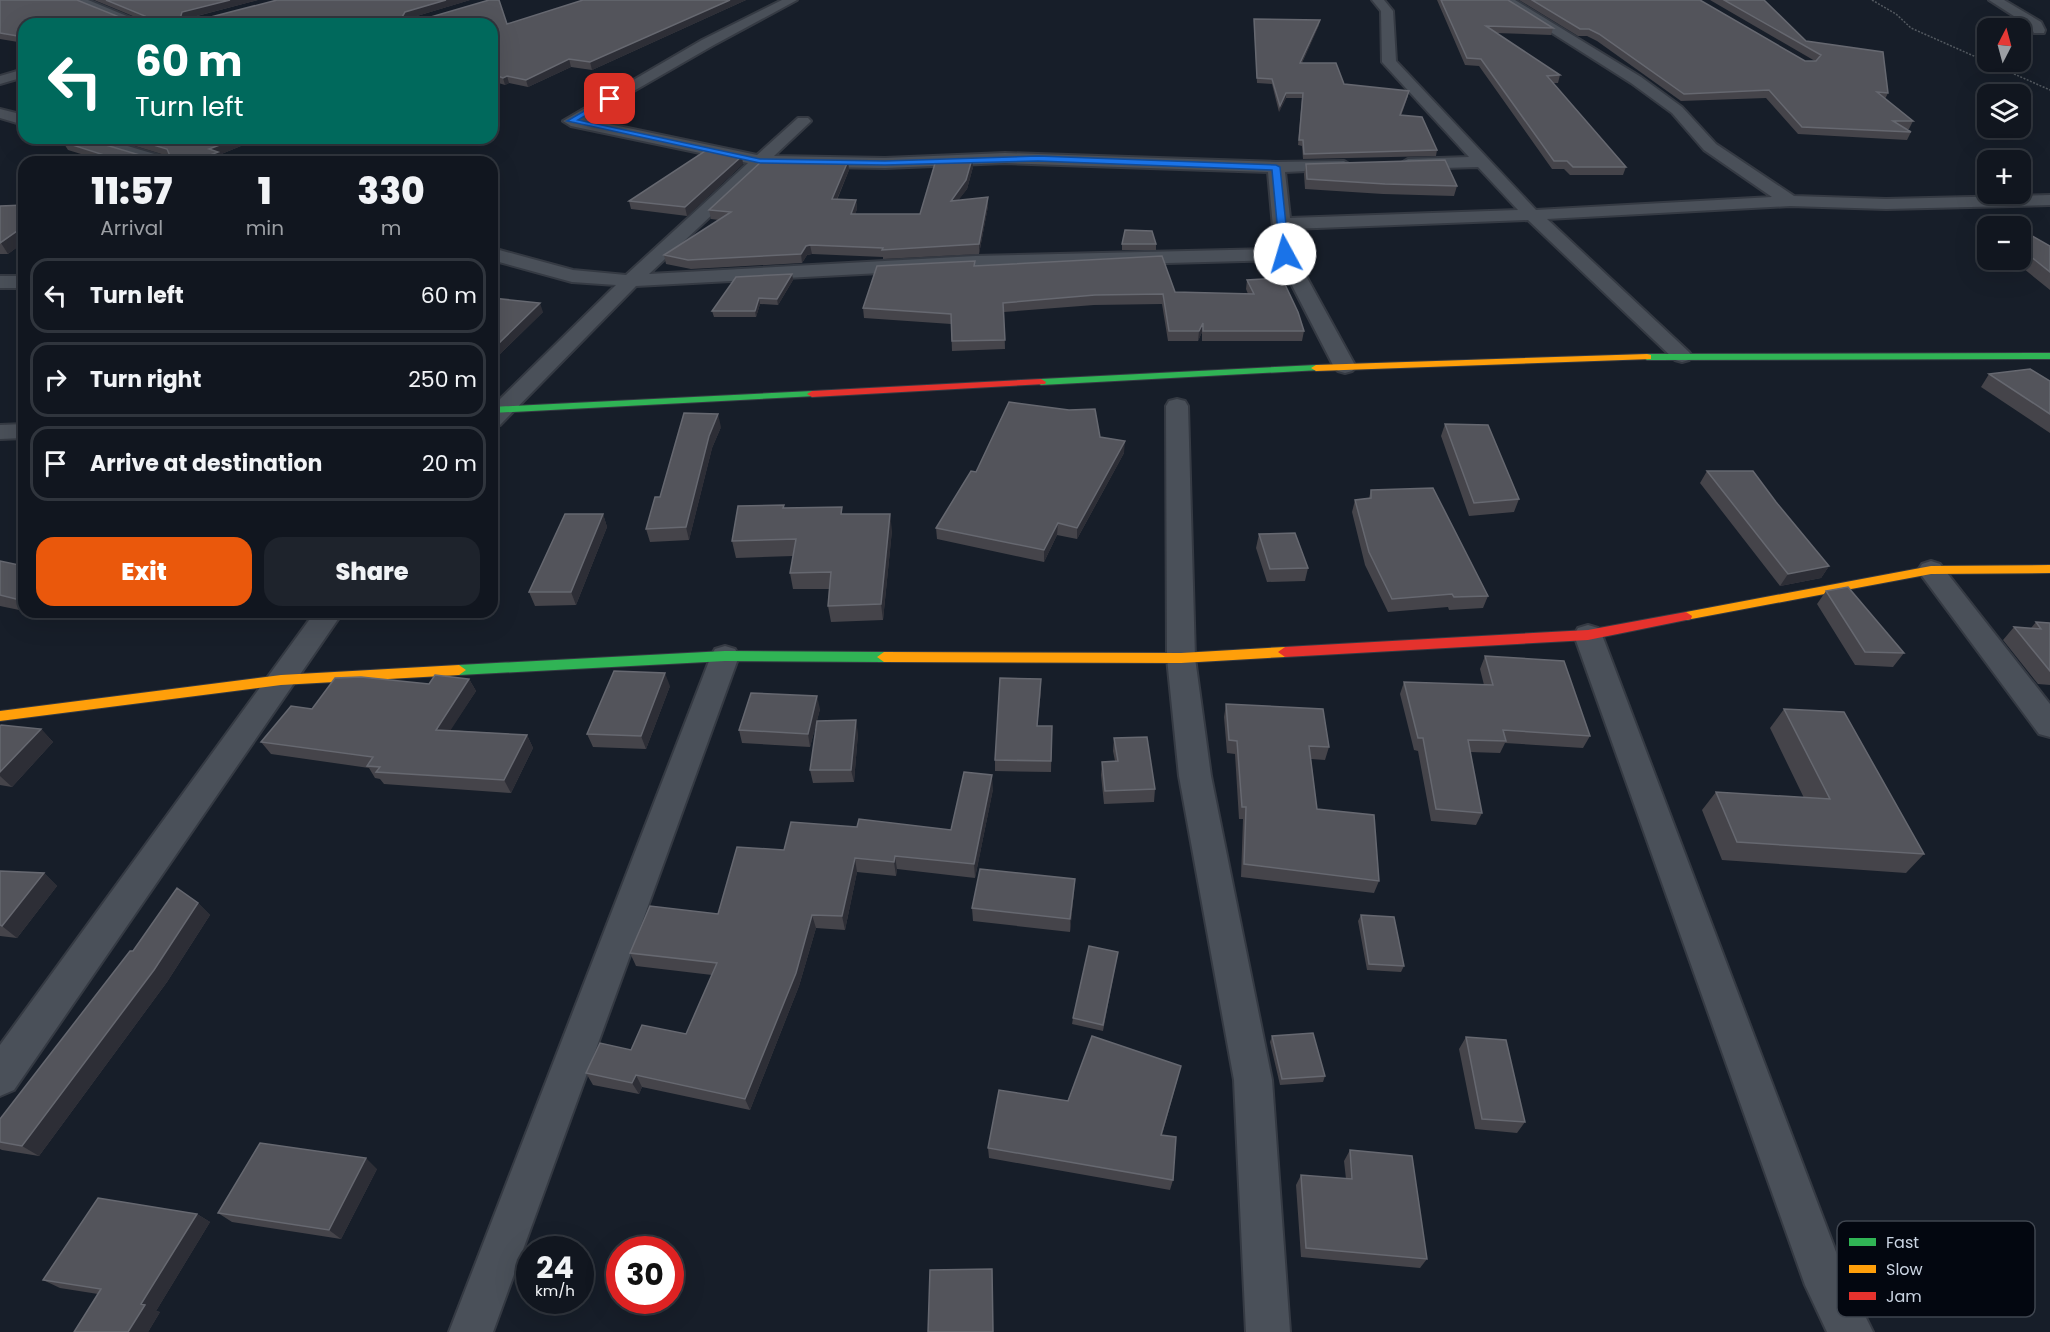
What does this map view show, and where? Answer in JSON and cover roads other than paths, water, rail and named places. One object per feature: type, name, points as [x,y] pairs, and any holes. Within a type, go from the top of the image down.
[{"type":"street","points":[[77,0],[124,18]]},
{"type":"street","points":[[791,0],[707,44],[571,121],[760,161],[885,163],[1016,158],[1276,167],[1356,165]]},
{"type":"street","points":[[1378,0],[1387,11],[1389,62],[1532,215],[1682,356]]},
{"type":"street","points":[[1506,0],[1636,80],[1677,110],[1710,147],[1790,201]]},
{"type":"street","points":[[1995,0],[2036,25],[2039,30]]},
{"type":"street","points":[[0,80],[18,75]]},
{"type":"street","points":[[0,113],[18,118]]},
{"type":"street","points":[[498,410],[631,281],[803,121]]},
{"type":"street","points":[[104,144],[145,156]]},
{"type":"street","points":[[1390,164],[1482,162]]},
{"type":"street","points":[[1276,167],[1285,254],[1345,367]]},
{"type":"street","points":[[1282,224],[1532,215],[1790,201],[1886,204],[2050,200]]},
{"type":"street","points":[[498,256],[572,276],[631,281],[975,262],[1285,254]]},
{"type":"street","points":[[0,282],[18,282]]},
{"type":"street","points":[[498,413],[1345,367],[1682,356],[2047,358]]},
{"type":"street","points":[[1177,406],[1181,658],[1195,776],[1253,1080],[1268,1332]]},
{"type":"street","points":[[0,432],[18,431]]},
{"type":"street","points":[[0,716],[281,680],[725,656],[1181,658],[1588,635],[1931,570],[2050,569]]},
{"type":"street","points":[[1931,570],[2050,726]]},
{"type":"street","points":[[0,1077],[325,618]]},
{"type":"street","points":[[1588,635],[1827,1285],[1837,1305]]},
{"type":"street","points":[[471,1332],[725,656]]},
{"type":"street","points":[[1843,1317],[1851,1332]]}]
